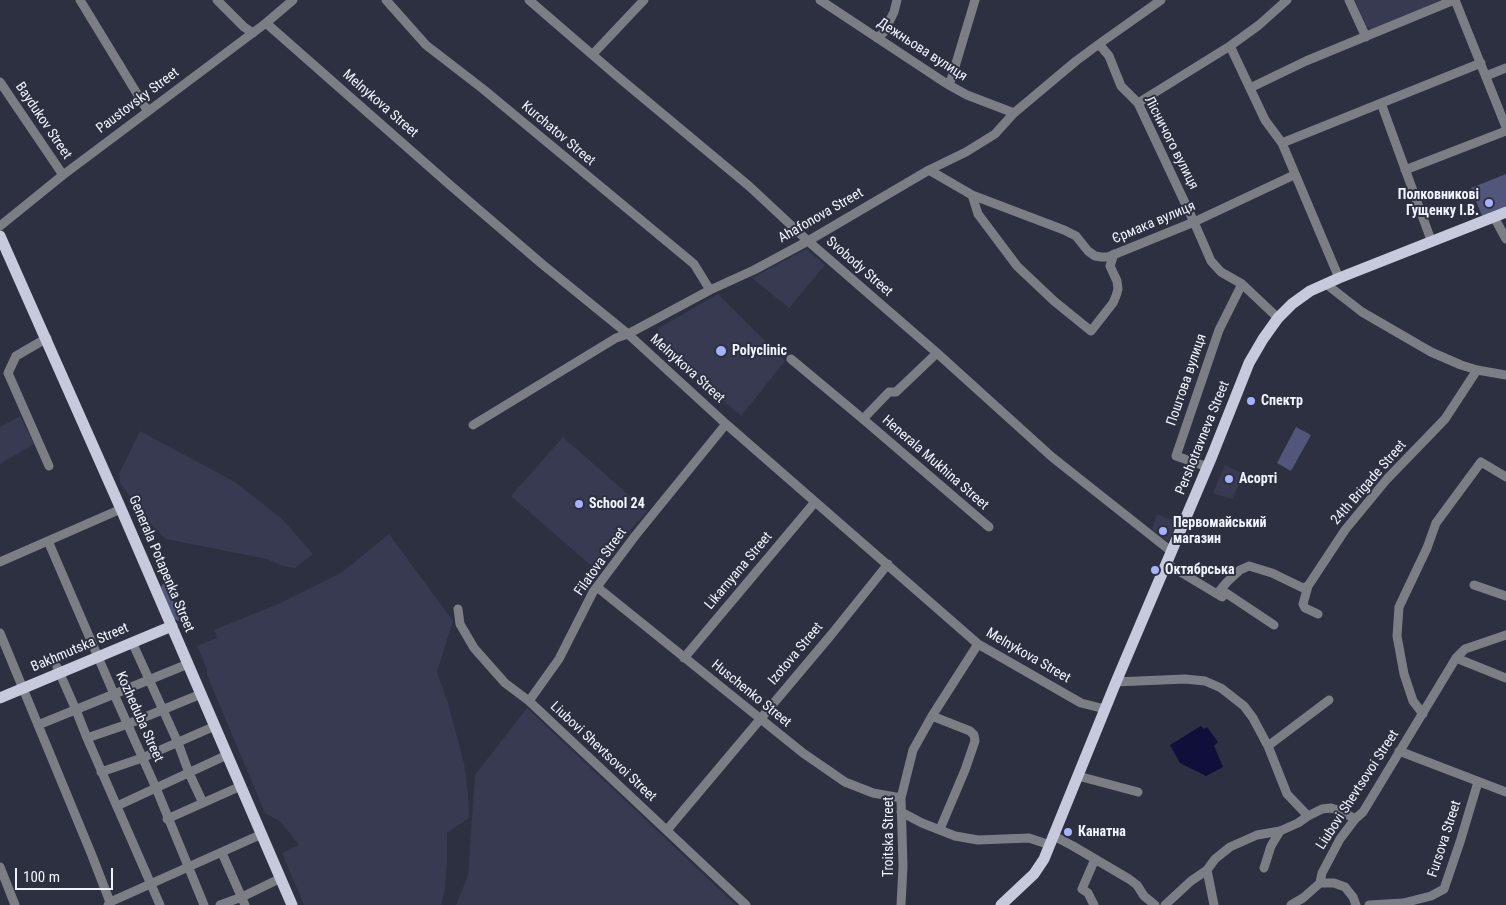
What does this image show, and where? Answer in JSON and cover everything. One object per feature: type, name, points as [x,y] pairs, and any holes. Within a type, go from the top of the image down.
[{"type":"main road","name":"Pershotravneva Street","points":[[1001,905],[1034,874],[1044,859],[1116,682],[1208,467],[1249,363],[1278,318],[1292,304],[1310,291],[1431,240],[1506,212]]},
{"type":"main road","name":"Generala Potapenka Street","points":[[0,236],[122,509],[292,905]]},
{"type":"main road","name":"Bakhmutska Street","points":[[0,698],[59,670],[98,657],[172,626]]},
{"type":"street","points":[[80,0],[148,110]]},
{"type":"street","points":[[217,0],[244,27],[253,33]]},
{"type":"street","name":"Paustovsky Street","points":[[0,226],[62,175],[253,33],[293,0]]},
{"type":"street","name":"Kurchatov Street","points":[[386,0],[426,45],[483,88],[694,264],[710,290]]},
{"type":"street","name":"Svobody Street","points":[[530,0],[617,76],[749,186],[808,241],[937,353],[1052,457],[1172,552]]},
{"type":"street","points":[[593,54],[644,0]]},
{"type":"street","name":"Дежньова вулиця","points":[[820,0],[947,84],[967,95],[1014,114]]},
{"type":"street","points":[[877,38],[884,32],[894,12],[897,0]]},
{"type":"street","points":[[947,84],[951,80],[975,0]]},
{"type":"street","name":"Ahafonova Street","points":[[473,425],[616,338],[628,334],[710,290],[754,270],[996,134],[1014,114],[1098,44],[1161,0]]},
{"type":"street","points":[[1138,103],[1230,46],[1259,25],[1287,0]]},
{"type":"street","points":[[1349,0],[1366,37]]},
{"type":"street","points":[[1250,88],[1306,62],[1454,0],[1506,127]]},
{"type":"street","name":"Melnykova Street","points":[[266,22],[450,185],[542,264],[628,334],[726,424],[978,644],[1081,703],[1105,710]]},
{"type":"street","name":"Лісничого вулиця","points":[[1098,44],[1109,56],[1121,86],[1138,103],[1211,261],[1221,272],[1242,284],[1278,318]]},
{"type":"street","points":[[1230,46],[1265,120],[1282,144],[1338,278]]},
{"type":"street","points":[[1282,144],[1481,64]]},
{"type":"street","points":[[1486,76],[1506,68]]},
{"type":"street","name":"Baydukov Street","points":[[0,82],[62,175]]},
{"type":"street","points":[[1381,103],[1431,240]]},
{"type":"street","points":[[1405,170],[1506,131]]},
{"type":"street","name":"Єрмака вулиця","points":[[929,170],[972,195],[1076,236],[1095,256],[1101,257],[1114,254],[1194,222],[1294,175]]},
{"type":"street","points":[[972,195],[978,214],[1017,266],[1091,332],[1113,303],[1116,296],[1117,282],[1110,266],[1114,254]]},
{"type":"street","points":[[1494,217],[1506,239]]},
{"type":"street","name":"Поштова вулиця","points":[[1208,467],[1176,456],[1219,330],[1242,284]]},
{"type":"street","points":[[1326,284],[1362,312],[1431,352],[1460,365],[1506,375]]},
{"type":"street","points":[[47,338],[16,356],[8,373],[49,466]]},
{"type":"street","name":"Henerala Mukhina Street","points":[[863,418],[890,392],[896,392],[937,353]]},
{"type":"street","name":"Henerala Mukhina Street","points":[[791,359],[863,418],[988,527]]},
{"type":"street","name":"24th Brigade Street","points":[[1308,586],[1345,530],[1387,479],[1445,419],[1477,370]]},
{"type":"street","name":"Filatova Street","points":[[529,701],[559,659],[593,592],[635,536],[726,424]]},
{"type":"street","points":[[1423,714],[1413,701],[1404,674],[1397,636],[1399,607],[1427,548],[1436,523],[1481,462],[1506,477]]},
{"type":"street","name":"Likarnyana Street","points":[[684,658],[815,502]]},
{"type":"street","points":[[0,562],[122,509]]},
{"type":"street","name":"Kozheduba Street","points":[[48,541],[156,788],[167,819],[204,905]]},
{"type":"street","name":"Izotova Street","points":[[667,830],[888,564]]},
{"type":"street","points":[[1167,564],[1216,594],[1222,597],[1226,594],[1274,625]]},
{"type":"street","points":[[1216,594],[1240,570],[1249,566],[1303,588],[1308,586]]},
{"type":"street","points":[[1474,584],[1506,596]]},
{"type":"street","points":[[1308,586],[1303,604],[1305,608],[1318,614]]},
{"type":"street","name":"Huschenko Street","points":[[597,587],[803,754],[845,782],[873,793],[901,798]]},
{"type":"street","name":"Liubovi Shevtsovoi Street","points":[[458,609],[460,624],[474,648],[505,683],[529,701],[746,905]]},
{"type":"street","points":[[0,633],[109,903],[262,834]]},
{"type":"street","points":[[1506,635],[1465,649],[1456,658],[1506,678]]},
{"type":"street","name":"Kozheduba Street","points":[[132,642],[178,743],[188,773],[203,803]]},
{"type":"street","name":"Troitska Street","points":[[902,905],[901,798],[913,750],[932,716],[978,644]]},
{"type":"street","name":"Liubovi Shevtsovoi Street","points":[[1290,905],[1303,898],[1320,883],[1322,873],[1340,839],[1355,819],[1363,812],[1456,658]]},
{"type":"street","points":[[38,725],[188,664]]},
{"type":"street","points":[[59,670],[101,772],[160,905]]},
{"type":"street","points":[[1116,682],[1185,679],[1204,681],[1221,688],[1244,706],[1268,746],[1287,794],[1308,816]]},
{"type":"street","points":[[87,738],[128,724],[201,694]]},
{"type":"street","points":[[1268,746],[1329,700]]},
{"type":"street","points":[[932,716],[970,731],[974,735],[975,741],[940,829]]},
{"type":"street","points":[[101,772],[142,758],[215,726]]},
{"type":"street","points":[[1399,752],[1506,792]]},
{"type":"street","points":[[117,806],[228,755]]},
{"type":"street","points":[[1078,776],[1138,792]]},
{"type":"street","name":"Fursova Street","points":[[1369,905],[1403,903],[1431,896],[1444,889],[1478,782]]},
{"type":"street","points":[[167,819],[241,786]]},
{"type":"street","points":[[1166,905],[1191,881],[1207,870],[1215,859],[1230,847],[1257,835],[1280,831],[1322,810],[1331,808],[1355,819]]},
{"type":"street","points":[[901,812],[922,823],[955,836],[969,839],[1029,838],[1052,841],[1095,859],[1129,879],[1155,905]]},
{"type":"street","points":[[1264,868],[1271,846],[1280,831]]},
{"type":"street","points":[[222,853],[243,901]]},
{"type":"street","points":[[1094,905],[1088,893],[1082,890],[1095,859]]},
{"type":"street","points":[[0,867],[16,905]]},
{"type":"street","points":[[1207,870],[1214,905]]},
{"type":"street","points":[[220,905],[243,901],[281,878]]},
{"type":"street","points":[[1320,883],[1334,883],[1345,887],[1354,901]]},
{"type":"shaded area","points":[[1355,0],[1441,0],[1372,31],[1366,26]]},
{"type":"shaded area","points":[[1506,174],[1506,206],[1482,216],[1471,188]]},
{"type":"shaded area","points":[[806,249],[825,265],[789,308],[752,278]]},
{"type":"shaded area","name":"Polyclinic","points":[[718,294],[785,361],[741,416],[654,341],[659,328]]},
{"type":"shaded area","points":[[20,416],[34,444],[0,464],[0,427]]},
{"type":"shaded area","points":[[1296,427],[1311,435],[1291,471],[1277,463]]},
{"type":"shaded area","points":[[140,431],[235,482],[281,518],[313,554],[295,568],[282,566],[267,559],[166,539],[148,521],[120,483],[119,474]]},
{"type":"shaded area","name":"School 24","points":[[563,437],[647,511],[596,570],[511,496]]},
{"type":"shaded area","points":[[1225,465],[1244,474],[1232,499],[1213,493]]},
{"type":"shaded area","points":[[1157,514],[1176,522],[1170,539],[1167,541],[1152,529]]},
{"type":"shaded area","points":[[389,534],[453,621],[437,672],[448,703],[464,763],[469,818],[447,833],[445,889],[441,905],[304,905],[282,853],[299,845],[281,822],[265,813],[207,675],[207,669],[197,646],[217,638],[214,630],[278,604],[341,573]]},
{"type":"shaded area","points":[[165,584],[181,617],[179,621],[174,619],[161,587]]},
{"type":"shaded area","points":[[527,708],[736,905],[456,905],[468,876],[475,775]]},
{"type":"shaded area","points":[[1201,726],[1204,729],[1207,727],[1218,742],[1214,746],[1223,767],[1206,776],[1180,763],[1170,745]]},
{"type":"place","name":"Полковникові Гущенку І.В.","points":[[1489,203]]},
{"type":"place","name":"Polyclinic","points":[[721,351]]},
{"type":"place","name":"Спектр","points":[[1251,401]]},
{"type":"place","name":"Асорті","points":[[1229,479]]},
{"type":"place","name":"School 24","points":[[579,504]]},
{"type":"place","name":"Первомайський магазин","points":[[1163,531]]},
{"type":"place","name":"Октябрська","points":[[1155,570]]},
{"type":"place","name":"Канатна","points":[[1068,832]]}]
